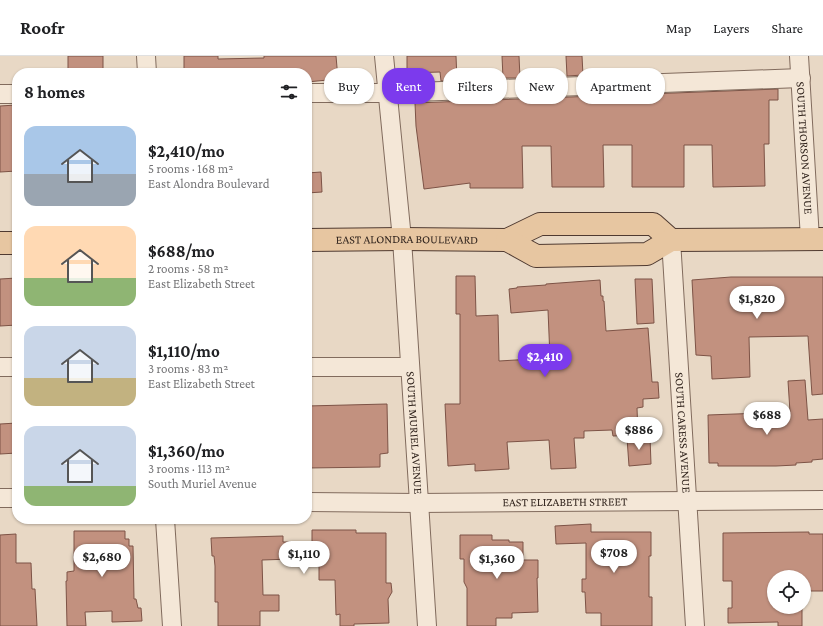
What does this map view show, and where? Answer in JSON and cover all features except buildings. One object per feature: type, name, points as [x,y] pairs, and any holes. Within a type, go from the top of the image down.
[{"type":"main road","name":"EAST ALONDRA BOULEVARD","points":[[312,240],[507,240],[540,224],[653,224],[671,240]]},
{"type":"main road","name":"EAST ALONDRA BOULEVARD","points":[[507,240],[536,256],[647,254],[671,240],[816,239]]},
{"type":"main road","points":[[0,243],[12,243]]},
{"type":"street","points":[[146,56],[147,68]]},
{"type":"street","name":"SOUTH MURIEL AVENUE","points":[[384,56],[385,68]]},
{"type":"street","name":"SOUTH THORSON AVENUE","points":[[799,56],[816,239]]},
{"type":"street","points":[[435,91],[801,78]]},
{"type":"street","points":[[312,93],[382,93]]},
{"type":"street","points":[[0,94],[12,94]]},
{"type":"street","name":"SOUTH MURIEL AVENUE","points":[[389,104],[402,239],[427,626]]},
{"type":"street","name":"SOUTH CARESS AVENUE","points":[[671,240],[695,626]]},
{"type":"street","points":[[0,367],[12,367]]},
{"type":"street","points":[[312,367],[410,367]]},
{"type":"street","points":[[0,498],[12,498]]},
{"type":"street","name":"EAST ELIZABETH STREET","points":[[312,502],[418,504],[823,500]]},
{"type":"street","points":[[165,524],[172,626]]}]
